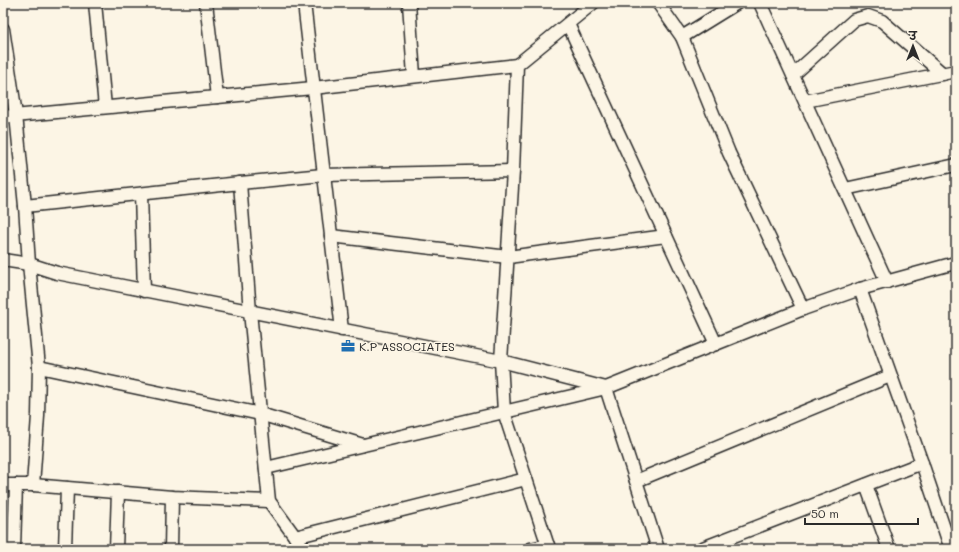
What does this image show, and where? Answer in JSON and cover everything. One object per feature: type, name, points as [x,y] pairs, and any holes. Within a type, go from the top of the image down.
[{"type":"street","points":[[95,3],[105,107]]},
{"type":"street","points":[[206,3],[217,96]]},
{"type":"street","points":[[304,3],[342,330]]},
{"type":"street","points":[[409,3],[414,76]]},
{"type":"street","points":[[3,117],[313,88],[517,65],[593,3]]},
{"type":"street","points":[[658,3],[682,37],[730,153],[803,308]]},
{"type":"street","points":[[682,37],[737,3]]},
{"type":"street","points":[[760,3],[887,282]]},
{"type":"street","points":[[793,75],[854,20],[868,16],[882,21],[943,74]]},
{"type":"street","points":[[568,24],[716,344]]},
{"type":"street","points":[[3,29],[16,115],[39,367],[38,416],[33,485]]},
{"type":"street","points":[[517,65],[513,171],[501,361],[504,412],[549,547],[530,549]]},
{"type":"street","points":[[805,101],[956,71]]},
{"type":"street","points":[[845,189],[956,165]]},
{"type":"street","points":[[25,206],[323,176],[513,171]]},
{"type":"street","points":[[240,184],[250,312],[269,501],[304,549]]},
{"type":"street","points":[[141,194],[144,291]]},
{"type":"street","points":[[331,236],[508,257],[666,236]]},
{"type":"street","points":[[3,260],[29,264],[57,273],[144,291],[501,361],[606,388]]},
{"type":"street","points":[[266,468],[606,388],[803,308],[887,282],[956,264]]},
{"type":"street","points":[[860,290],[951,549]]},
{"type":"street","points":[[39,367],[260,414],[364,445]]},
{"type":"street","points":[[636,481],[890,376]]},
{"type":"street","points":[[606,388],[658,549]]},
{"type":"street","points":[[700,549],[922,463]]},
{"type":"street","points":[[295,536],[526,479]]},
{"type":"street","points":[[3,485],[33,485],[172,497],[269,501]]},
{"type":"street","points":[[14,549],[16,485]]},
{"type":"street","points":[[866,485],[890,549]]},
{"type":"street","points":[[65,549],[67,488]]},
{"type":"street","points":[[116,549],[118,492]]},
{"type":"street","points":[[171,549],[172,497]]},
{"type":"place","name":"K.P ASSOCIATES","points":[[348,346]]}]
